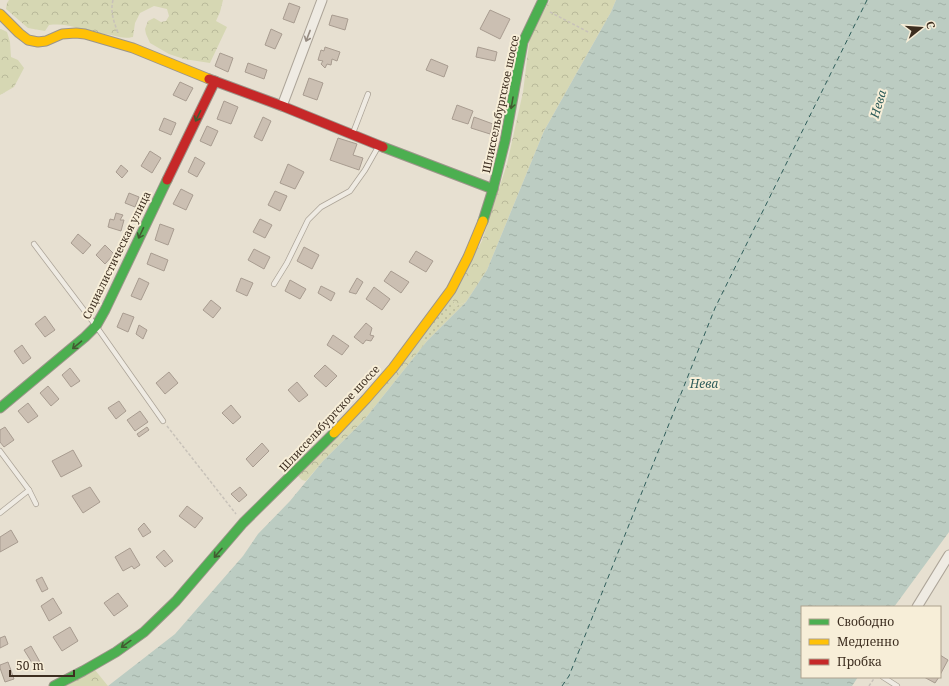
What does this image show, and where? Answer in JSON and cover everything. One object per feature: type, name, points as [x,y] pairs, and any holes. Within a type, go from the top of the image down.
[{"type":"street","points":[[282,106],[322,0]]},
{"type":"street","name":"Шлиссельбургское шоссе","points":[[54,686],[116,652],[144,632],[176,601],[243,523],[366,399],[392,368],[451,290],[481,228],[505,141],[523,42],[541,3]]},
{"type":"street","points":[[0,14],[18,33],[28,40],[38,42],[46,41],[62,34],[76,33],[85,34],[132,48],[493,189]]},
{"type":"street","name":"Социалистическая улица","points":[[0,408],[85,338],[96,326],[215,81]]},
{"type":"street","points":[[917,606],[949,555]]},
{"type":"lane","points":[[353,134],[368,94]]},
{"type":"lane","points":[[274,284],[287,263],[308,220],[321,207],[350,191],[365,170],[379,145]]},
{"type":"lane","points":[[34,244],[96,326],[163,421]]},
{"type":"lane","points":[[0,451],[29,490],[36,504]]},
{"type":"lane","points":[[0,513],[29,490]]},
{"type":"lane","points":[[885,678],[897,686]]},
{"type":"path","points":[[113,0],[113,17],[122,45]]},
{"type":"path","points":[[541,3],[590,33]]},
{"type":"path","points":[[163,421],[243,523]]},
{"type":"green space","points":[[9,0],[223,0],[216,21],[227,27],[210,63],[184,59],[169,54],[150,43],[145,29],[148,21],[154,18],[161,22],[166,21],[169,16],[167,9],[154,6],[140,13],[135,23],[133,37],[124,38],[92,32],[71,26],[49,25],[45,31],[28,28],[6,9]]},
{"type":"green space","points":[[550,0],[616,0],[611,12],[544,131],[487,270],[466,302],[456,306],[450,295],[482,241],[507,164],[523,92],[530,36]]},
{"type":"green space","points":[[0,29],[7,32],[10,42],[11,57],[18,60],[24,68],[14,87],[0,95]]},
{"type":"green space","points":[[450,295],[456,306],[466,302],[427,341],[421,339]]},
{"type":"green space","points":[[421,339],[427,341],[364,420],[323,461],[306,481],[302,480],[298,476]]},
{"type":"green space","points":[[95,670],[108,686],[66,686]]},
{"type":"water","name":"Нева","points":[[616,0],[949,0],[949,532],[895,606],[801,606],[801,678],[857,678],[852,686],[108,686],[175,634],[243,556],[258,534],[290,501],[323,461],[364,420],[427,341],[466,302],[487,270],[544,131],[611,12]]},
{"type":"building","points":[[289,3],[300,7],[294,23],[283,19]]},
{"type":"building","points":[[490,10],[510,19],[500,39],[480,29]]},
{"type":"building","points":[[332,15],[348,19],[345,30],[329,25]]},
{"type":"building","points":[[271,29],[282,34],[275,49],[265,45]]},
{"type":"building","points":[[325,47],[340,52],[337,61],[332,59],[331,65],[327,64],[325,68],[321,64],[323,61],[318,60],[321,50],[324,51]]},
{"type":"building","points":[[478,47],[497,52],[495,61],[476,57]]},
{"type":"building","points":[[220,53],[233,58],[228,72],[215,66]]},
{"type":"building","points":[[431,59],[448,66],[444,77],[426,70]]},
{"type":"building","points":[[248,63],[267,70],[264,79],[245,72]]},
{"type":"building","points":[[309,78],[323,83],[317,100],[303,95]]},
{"type":"building","points":[[180,82],[193,88],[186,101],[173,95]]},
{"type":"building","points":[[224,101],[238,107],[231,124],[217,119]]},
{"type":"building","points":[[457,105],[473,111],[468,124],[452,119]]},
{"type":"building","points":[[263,117],[271,121],[262,141],[254,137]]},
{"type":"building","points":[[474,117],[493,124],[490,134],[471,128]]},
{"type":"building","points":[[164,118],[176,123],[171,135],[159,130]]},
{"type":"building","points":[[207,126],[218,131],[211,146],[200,141]]},
{"type":"building","points":[[338,138],[357,144],[353,155],[363,158],[359,170],[330,160]]},
{"type":"building","points":[[150,151],[161,158],[152,173],[141,166]]},
{"type":"building","points":[[195,157],[205,163],[197,177],[188,172]]},
{"type":"building","points":[[288,164],[304,172],[295,189],[280,183]]},
{"type":"building","points":[[121,165],[128,171],[122,178],[116,172]]},
{"type":"building","points":[[181,189],[193,195],[186,210],[173,204]]},
{"type":"building","points":[[275,191],[287,196],[280,211],[268,205]]},
{"type":"building","points":[[129,193],[139,197],[135,207],[125,203]]},
{"type":"building","points":[[116,213],[123,215],[120,220],[124,220],[121,231],[108,227],[110,219],[114,220]]},
{"type":"building","points":[[260,219],[272,225],[265,238],[253,232]]},
{"type":"building","points":[[160,224],[174,229],[168,245],[155,240]]},
{"type":"building","points":[[78,234],[91,245],[83,254],[71,243]]},
{"type":"building","points":[[105,245],[114,254],[105,264],[96,255]]},
{"type":"building","points":[[304,247],[319,255],[312,269],[297,261]]},
{"type":"building","points":[[254,249],[270,257],[264,269],[248,260]]},
{"type":"building","points":[[416,251],[433,261],[426,272],[409,262]]},
{"type":"building","points":[[151,253],[168,260],[164,271],[147,264]]},
{"type":"building","points":[[391,271],[409,282],[401,293],[384,281]]},
{"type":"building","points":[[139,278],[149,283],[141,300],[131,296]]},
{"type":"building","points":[[241,278],[253,283],[247,296],[236,291]]},
{"type":"building","points":[[357,278],[363,282],[356,294],[349,292]]},
{"type":"building","points":[[290,280],[306,289],[300,299],[285,291]]},
{"type":"building","points":[[321,286],[335,293],[331,301],[318,293]]},
{"type":"building","points":[[374,287],[390,299],[382,310],[366,299]]},
{"type":"building","points":[[211,300],[221,308],[213,318],[203,310]]},
{"type":"building","points":[[123,313],[134,317],[128,332],[117,327]]},
{"type":"building","points":[[45,316],[55,330],[45,337],[35,324]]},
{"type":"building","points":[[366,323],[372,328],[370,335],[374,336],[371,341],[366,340],[363,344],[354,337]]},
{"type":"building","points":[[139,325],[147,330],[143,339],[136,334]]},
{"type":"building","points":[[333,335],[349,346],[342,355],[327,345]]},
{"type":"building","points":[[22,345],[31,358],[23,364],[14,351]]},
{"type":"building","points":[[325,365],[337,376],[326,387],[314,376]]},
{"type":"building","points":[[70,368],[80,381],[71,387],[62,375]]},
{"type":"building","points":[[169,372],[178,383],[165,394],[156,383]]},
{"type":"building","points":[[297,382],[308,395],[299,402],[288,390]]},
{"type":"building","points":[[48,386],[59,399],[51,406],[40,393]]},
{"type":"building","points":[[119,401],[126,411],[116,419],[108,408]]},
{"type":"building","points":[[28,403],[38,416],[28,423],[18,411]]},
{"type":"building","points":[[231,405],[241,417],[233,424],[222,413]]},
{"type":"building","points":[[140,411],[148,422],[135,431],[127,420]]},
{"type":"building","points":[[5,427],[14,440],[4,447],[0,442],[0,430]]},
{"type":"building","points":[[147,427],[149,430],[139,437],[137,434]]},
{"type":"building","points":[[262,443],[269,451],[253,467],[246,459]]},
{"type":"building","points":[[73,450],[82,466],[61,477],[52,461]]},
{"type":"building","points":[[90,487],[100,502],[83,513],[72,496]]},
{"type":"building","points":[[240,487],[247,495],[239,502],[231,494]]},
{"type":"building","points":[[187,506],[203,518],[195,528],[179,516]]},
{"type":"building","points":[[144,523],[151,532],[143,537],[138,529]]},
{"type":"building","points":[[11,530],[18,542],[0,552],[0,537]]},
{"type":"building","points":[[130,548],[140,565],[134,569],[132,566],[123,571],[115,557]]},
{"type":"building","points":[[164,550],[173,561],[165,567],[156,557]]},
{"type":"building","points":[[42,577],[48,589],[42,592],[36,580]]},
{"type":"building","points":[[118,593],[128,606],[114,616],[104,603]]},
{"type":"building","points":[[53,598],[62,613],[49,621],[41,606]]},
{"type":"building","points":[[70,627],[78,641],[62,651],[53,637]]},
{"type":"building","points":[[5,636],[8,644],[0,648],[0,638]]},
{"type":"building","points":[[31,646],[40,662],[34,666],[24,650]]},
{"type":"building","points":[[941,656],[948,660],[941,673]]},
{"type":"building","points":[[8,662],[14,679],[5,682],[0,665]]},
{"type":"building","points":[[926,678],[938,678],[935,683]]},
{"type":"ferry route","points":[[562,686],[569,676],[715,308],[867,0]]},
{"type":"traffic: fast","points":[[483,221],[505,141],[523,42],[543,0]]},
{"type":"traffic: fast","points":[[383,147],[493,189]]},
{"type":"traffic: fast","points":[[0,408],[85,337],[96,326],[167,180]]},
{"type":"traffic: fast","points":[[54,686],[116,652],[144,632],[176,601],[243,523],[334,433]]},
{"type":"traffic: slow","points":[[0,14],[28,40],[38,42],[46,41],[62,34],[85,34],[133,48],[209,79]]},
{"type":"traffic: slow","points":[[334,433],[393,368],[451,290],[468,257],[483,221]]},
{"type":"traffic: jam","points":[[209,79],[282,106],[383,147]]},
{"type":"traffic: jam","points":[[167,180],[215,81]]}]
